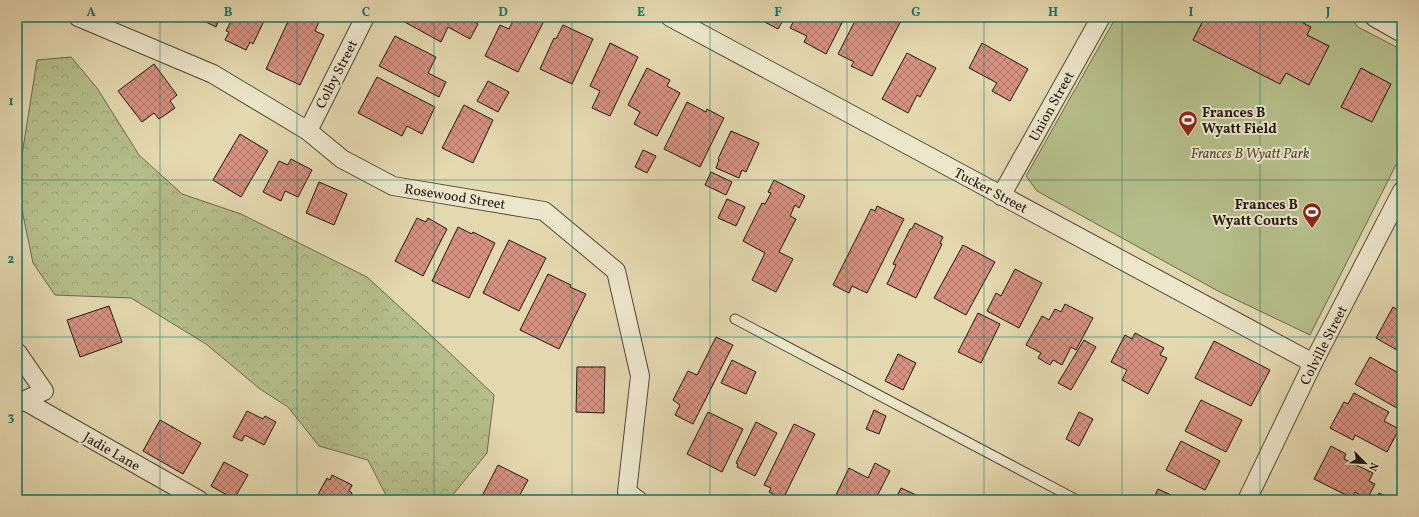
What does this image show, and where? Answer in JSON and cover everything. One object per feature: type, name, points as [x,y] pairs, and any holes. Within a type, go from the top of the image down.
[{"type":"street","name":"Rosewood Street","points":[[78,17],[213,74],[308,131],[342,159],[393,186],[544,211],[616,271],[640,376],[627,492],[638,500]]},
{"type":"street","name":"Colby Street","points":[[308,131],[365,17]]},
{"type":"street","name":"Tucker Street","points":[[670,17],[1313,363]]},
{"type":"street","name":"Union Street","points":[[1001,196],[1101,17]]},
{"type":"street","points":[[1374,17],[1402,33]]},
{"type":"street","name":"Colville Street","points":[[1247,500],[1313,363],[1402,191]]},
{"type":"street","points":[[17,352],[44,391],[21,403]]},
{"type":"street","name":"Jadie Lane","points":[[21,403],[199,500]]},
{"type":"lane","points":[[735,319],[1077,500]]},
{"type":"green space","name":"Frances B Wyatt Park","points":[[1116,17],[1350,17],[1358,27],[1402,50],[1402,153],[1310,335],[1218,291],[1037,191],[1026,176]]},
{"type":"green space","points":[[71,57],[97,88],[139,155],[182,194],[241,214],[367,277],[494,395],[487,453],[451,497],[443,500],[392,500],[387,497],[368,460],[319,446],[288,407],[260,389],[206,344],[131,298],[55,295],[33,263],[23,215],[18,180],[37,60]]},
{"type":"building","points":[[196,17],[220,17],[216,27]]},
{"type":"building","points":[[233,17],[262,17],[260,19],[264,21],[253,44],[250,42],[246,50],[225,40],[229,32],[226,31]]},
{"type":"building","points":[[290,17],[321,17],[315,31],[324,35],[300,85],[266,69]]},
{"type":"building","points":[[403,17],[465,17],[478,24],[470,39],[448,27],[441,42],[401,20]]},
{"type":"building","points":[[515,17],[546,17],[518,72],[485,56],[500,25],[509,29]]},
{"type":"building","points":[[760,17],[785,17],[778,29],[759,19]]},
{"type":"building","points":[[796,17],[845,17],[826,54],[804,42],[807,36],[790,28]]},
{"type":"building","points":[[857,17],[903,17],[872,76],[851,66],[854,62],[838,54]]},
{"type":"building","points":[[1205,17],[1292,17],[1311,27],[1307,35],[1329,46],[1309,85],[1286,73],[1280,84],[1193,40]]},
{"type":"building","points":[[563,25],[593,39],[572,84],[540,69],[554,38],[556,39]]},
{"type":"building","points":[[395,36],[436,57],[428,73],[446,82],[439,97],[379,66]]},
{"type":"building","points":[[610,43],[638,57],[610,116],[592,108],[600,91],[590,86]]},
{"type":"building","points":[[982,43],[1028,69],[1010,101],[992,91],[997,83],[969,68]]},
{"type":"building","points":[[907,53],[936,68],[920,97],[917,95],[908,113],[882,99]]},
{"type":"building","points":[[154,64],[177,95],[170,101],[175,108],[159,119],[154,113],[142,122],[118,91]]},
{"type":"building","points":[[647,68],[670,80],[667,86],[680,93],[657,136],[634,124],[640,112],[628,105]]},
{"type":"building","points":[[1361,68],[1391,84],[1372,122],[1341,107]]},
{"type":"building","points":[[377,77],[435,107],[422,134],[407,126],[402,136],[358,113]]},
{"type":"building","points":[[488,81],[509,92],[498,112],[477,101]]},
{"type":"building","points":[[687,102],[706,112],[707,109],[724,118],[700,167],[664,149]]},
{"type":"building","points":[[464,105],[493,120],[473,163],[442,148]]},
{"type":"building","points":[[731,131],[759,143],[746,172],[742,170],[739,178],[716,168],[718,159]]},
{"type":"building","points":[[240,134],[268,151],[241,197],[213,180]]},
{"type":"building","points":[[643,150],[656,156],[647,173],[635,167]]},
{"type":"building","points":[[291,159],[312,170],[298,197],[285,191],[281,201],[263,192],[279,161],[288,165]]},
{"type":"building","points":[[711,172],[732,182],[726,195],[705,185]]},
{"type":"building","points":[[774,180],[805,196],[799,208],[795,205],[790,216],[796,219],[779,252],[793,259],[776,292],[752,280],[765,253],[743,241],[762,203],[765,204],[771,193],[768,192]]},
{"type":"building","points":[[319,182],[347,194],[334,225],[306,213]]},
{"type":"building","points":[[727,199],[745,207],[736,226],[718,218]]},
{"type":"building","points":[[877,206],[904,219],[867,293],[852,286],[849,293],[833,285],[871,209],[875,211]]},
{"type":"building","points":[[417,218],[426,222],[428,218],[447,229],[423,276],[395,261]]},
{"type":"building","points":[[915,223],[943,237],[940,243],[942,244],[916,298],[887,284],[896,265],[893,264],[910,229],[912,229]]},
{"type":"building","points":[[458,227],[472,234],[473,232],[495,243],[469,298],[432,281]]},
{"type":"building","points":[[509,240],[546,258],[519,311],[483,293]]},
{"type":"building","points":[[963,245],[995,262],[966,315],[934,298]]},
{"type":"building","points":[[1015,269],[1042,283],[1019,328],[987,311],[996,293],[1001,296]]},
{"type":"building","points":[[548,274],[571,285],[570,287],[586,294],[559,349],[520,330]]},
{"type":"building","points":[[1065,304],[1093,318],[1076,350],[1071,347],[1062,365],[1053,360],[1050,365],[1038,358],[1041,353],[1026,345],[1042,316],[1049,320],[1055,309],[1061,312]]},
{"type":"building","points":[[109,306],[122,342],[80,357],[67,320]]},
{"type":"building","points":[[1393,307],[1402,313],[1402,353],[1376,338]]},
{"type":"building","points":[[978,313],[1000,324],[981,363],[958,352]]},
{"type":"building","points":[[1135,333],[1164,348],[1160,355],[1167,358],[1148,394],[1122,380],[1127,370],[1111,362],[1125,335],[1132,339]]},
{"type":"building","points":[[716,337],[733,345],[693,424],[675,415],[680,405],[673,400],[688,371],[697,375]]},
{"type":"building","points":[[1084,340],[1096,347],[1071,390],[1058,383]]},
{"type":"building","points":[[1214,341],[1270,370],[1251,406],[1195,378]]},
{"type":"building","points":[[898,354],[916,363],[903,390],[885,381]]},
{"type":"building","points":[[1370,357],[1402,375],[1402,411],[1355,384]]},
{"type":"building","points":[[732,360],[756,372],[746,394],[721,383]]},
{"type":"building","points":[[577,367],[605,367],[604,413],[576,412]]},
{"type":"building","points":[[1354,393],[1389,412],[1384,421],[1399,429],[1387,452],[1355,435],[1353,440],[1330,428],[1344,402],[1348,404]]},
{"type":"building","points":[[1201,400],[1242,420],[1226,452],[1185,431]]},
{"type":"building","points":[[874,410],[886,416],[879,434],[866,429]]},
{"type":"building","points":[[247,411],[263,419],[265,416],[276,422],[264,445],[245,435],[242,441],[233,437]]},
{"type":"building","points":[[708,412],[743,429],[722,472],[687,454]]},
{"type":"building","points":[[1079,412],[1093,419],[1079,446],[1066,439]]},
{"type":"building","points":[[160,420],[201,443],[183,474],[143,451]]},
{"type":"building","points":[[756,422],[777,433],[755,476],[737,467],[738,464],[736,463]]},
{"type":"building","points":[[794,424],[815,434],[783,499],[769,492],[771,488],[764,485]]},
{"type":"building","points":[[1181,441],[1220,461],[1205,490],[1166,470]]},
{"type":"building","points":[[1331,446],[1346,454],[1344,459],[1373,473],[1369,481],[1375,484],[1367,499],[1355,492],[1352,498],[1314,479]]},
{"type":"building","points":[[224,462],[248,475],[234,499],[211,486]]},
{"type":"building","points":[[875,463],[890,471],[875,500],[837,500],[835,497],[849,468],[868,478]]},
{"type":"building","points":[[498,465],[528,480],[517,500],[480,500]]},
{"type":"building","points":[[332,475],[352,485],[349,491],[352,493],[349,500],[315,500],[327,478],[330,480]]},
{"type":"building","points":[[901,488],[927,500],[895,500]]},
{"type":"building","points":[[1158,489],[1182,500],[1153,500]]},
{"type":"building","points":[[1379,493],[1394,500],[1375,500]]},
{"type":"place","name":"Frances B Wyatt Field","points":[[1188,137]]},
{"type":"place","name":"Frances B Wyatt Courts","points":[[1312,229]]}]
